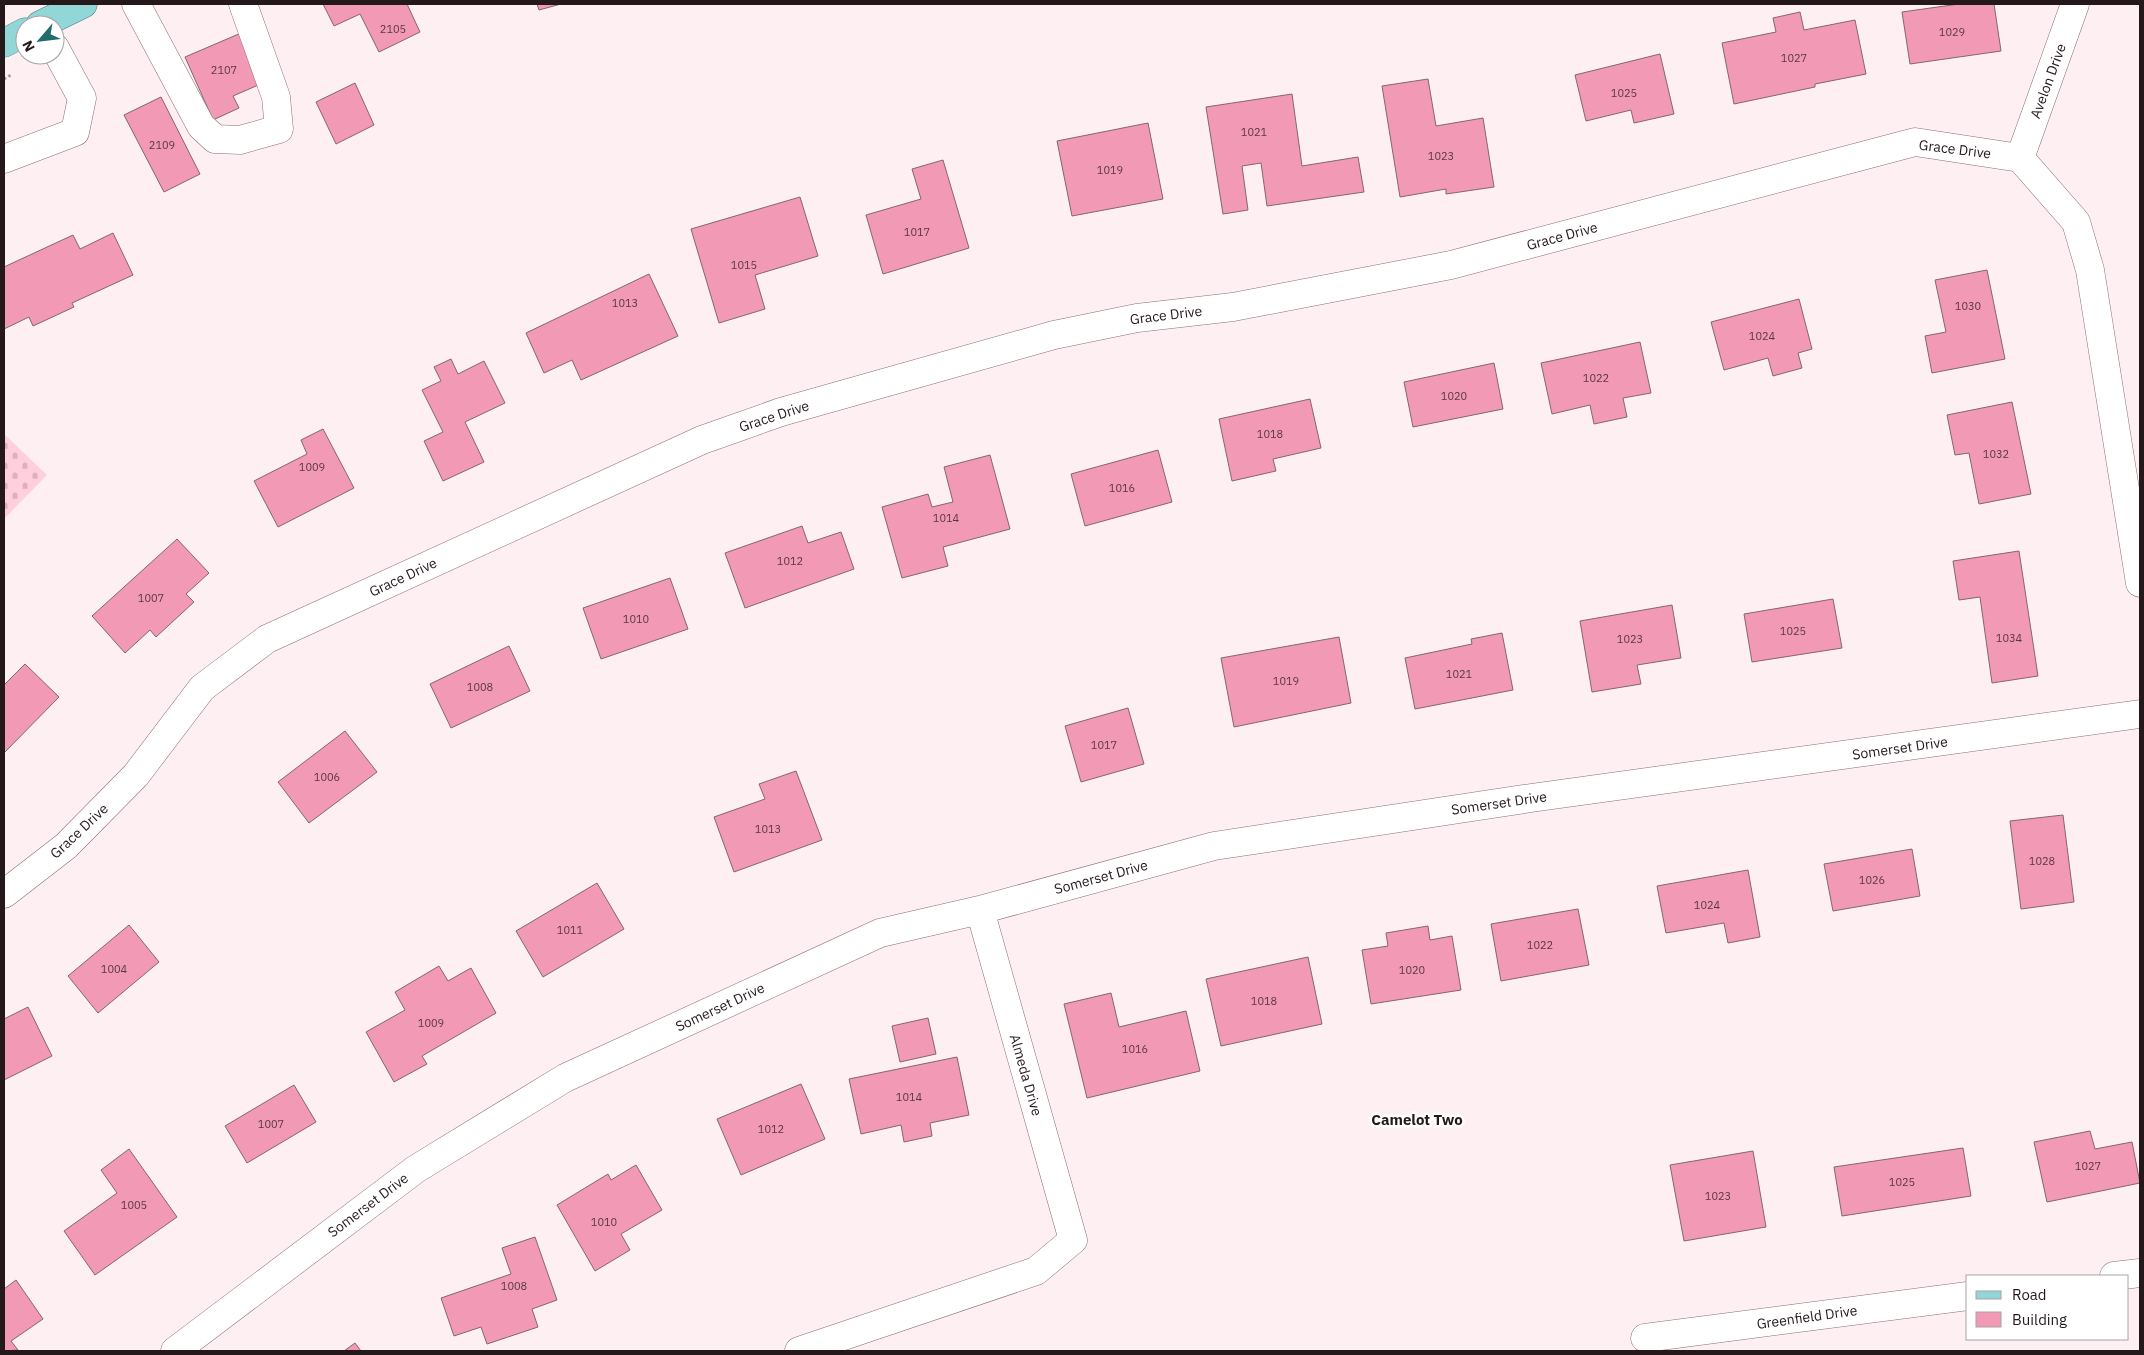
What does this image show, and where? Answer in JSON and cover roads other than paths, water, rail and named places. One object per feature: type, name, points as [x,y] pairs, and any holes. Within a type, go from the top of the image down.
[{"type":"main road","points":[[61,15],[83,4]]},
{"type":"street","points":[[136,4],[201,126],[215,139],[240,140],[279,130],[276,97],[242,4]]},
{"type":"street","name":"Avelon Drive","points":[[2020,158],[2075,4]]},
{"type":"street","points":[[4,159],[75,132],[82,98],[64,65]]},
{"type":"street","name":"Grace Drive","points":[[4,894],[66,846],[136,775],[202,688],[267,639],[702,440],[781,412],[1054,335],[1137,318],[1233,307],[1451,265],[1916,142],[2020,158]]},
{"type":"street","points":[[2020,158],[2076,222],[2087,262],[2140,583]]},
{"type":"street","name":"Somerset Drive","points":[[174,1351],[416,1170],[565,1078],[880,934],[980,910],[1214,846],[1531,798],[2140,714]]},
{"type":"street","name":"Almeda Drive","points":[[799,1351],[1036,1271],[1073,1240],[980,910]]},
{"type":"street","points":[[2123,1275],[2140,1273]]},
{"type":"street","name":"Greenfield Drive","points":[[1645,1338],[1966,1296]]},
{"type":"district","name":"Camelot Two","points":[[1417,1119]]}]
